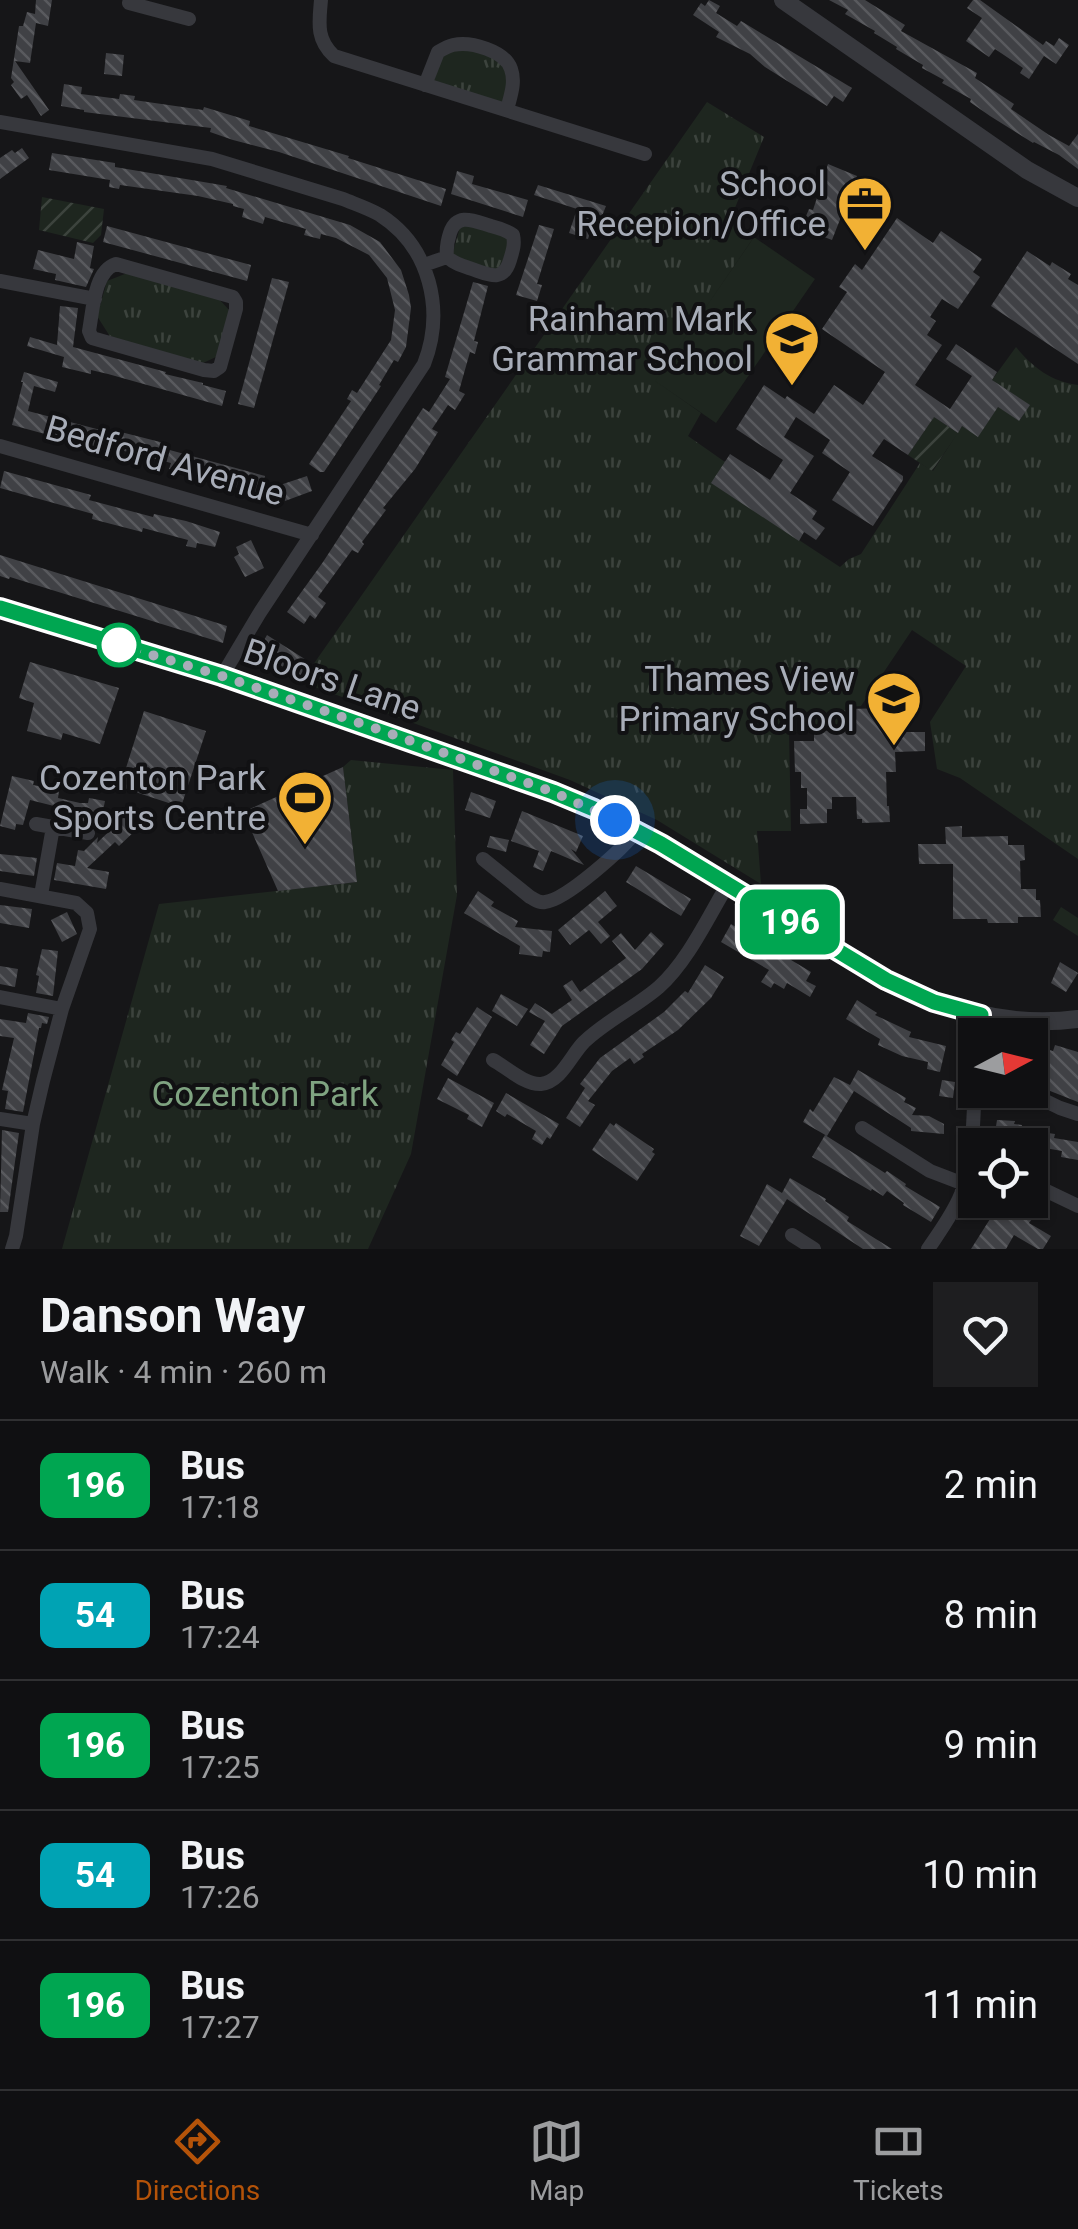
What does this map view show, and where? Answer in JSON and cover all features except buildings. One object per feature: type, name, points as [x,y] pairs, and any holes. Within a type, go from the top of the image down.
[{"type":"street","points":[[321,0],[320,38],[334,56],[645,154]]},
{"type":"street","points":[[129,3],[174,7],[189,18]]},
{"type":"street","points":[[794,3],[1026,170],[1078,198]]},
{"type":"street","points":[[425,84],[438,52],[456,44],[476,46],[504,57],[511,69],[513,86],[507,110]]},
{"type":"street","points":[[0,122],[212,159],[343,199],[391,223],[415,249],[424,266],[434,314],[431,346],[424,364],[222,676]]},
{"type":"street","points":[[460,220],[508,230],[513,235],[514,248],[502,274],[484,273],[447,257],[453,225],[460,220]]},
{"type":"street","points":[[424,266],[447,257]]},
{"type":"street","points":[[116,264],[233,296],[236,309],[220,367],[204,370],[92,338],[88,331],[96,298],[104,270],[116,264]]},
{"type":"street","points":[[0,281],[96,298]]},
{"type":"street","name":"Bedford Avenue","points":[[0,446],[312,535]]},
{"type":"street","name":"Bloors Lane","points":[[0,608],[222,676],[553,792],[636,831],[899,987],[947,1006],[1024,1021],[1078,1019]]},
{"type":"street","points":[[36,824],[88,833]]},
{"type":"street","points":[[41,896],[53,827]]},
{"type":"street","points":[[482,858],[530,897],[547,902],[612,858],[636,831]]},
{"type":"street","points":[[493,1060],[532,1083],[546,1083],[554,1078],[585,1041],[669,977],[728,884]]},
{"type":"street","points":[[0,889],[76,903],[87,913],[89,922],[62,1009],[34,1124],[12,1249]]},
{"type":"street","points":[[0,998],[62,1009]]},
{"type":"street","points":[[1048,1102],[1078,1114]]},
{"type":"street","points":[[0,1119],[34,1124]]},
{"type":"street","points":[[862,1128],[930,1171],[958,1182]]},
{"type":"street","points":[[1048,1192],[1078,1206]]},
{"type":"street","points":[[928,1249],[958,1198]]},
{"type":"street","points":[[792,1235],[814,1249]]},
{"type":"green space","points":[[476,46],[511,69],[507,110],[425,85],[438,52]]},
{"type":"green space","name":"Rainham Mark Grammar School","points":[[707,102],[764,137],[730,220],[754,237],[656,381],[701,413],[688,436],[725,462],[712,483],[840,567],[861,554],[920,463],[933,471],[962,426],[978,436],[998,407],[1020,420],[1029,405],[992,380],[1016,347],[1043,372],[1078,385],[1078,859],[960,778],[937,769],[930,722],[966,666],[912,630],[861,706],[846,707],[846,722],[839,728],[789,732],[791,831],[757,831],[761,884],[657,820],[570,780],[301,682]]},
{"type":"green space","points":[[42,197],[104,209],[101,235],[93,243],[39,230]]},
{"type":"green space","points":[[461,224],[509,236],[506,264],[496,272],[452,255]]},
{"type":"green space","points":[[754,237],[815,279],[716,423],[655,381]]},
{"type":"green space","points":[[130,272],[217,297],[230,311],[218,356],[203,363],[111,338],[97,316],[107,281]]},
{"type":"green space","points":[[934,417],[958,433],[932,471],[908,455]]},
{"type":"green space","name":"Cozenton Park","points":[[351,760],[453,770],[457,895],[411,1154],[368,1249],[62,1249],[159,904],[357,882],[343,767]]},
{"type":"green space","points":[[1061,907],[1078,918],[1078,936],[1053,920]]},
{"type":"bus line","name":"196","points":[[0,608],[222,676],[594,809],[661,844],[886,980],[934,1002],[981,1015]]},
{"type":"place","name":"School Recepion/Office","points":[[865,253]]},
{"type":"place","name":"Rainham Mark Grammar School","points":[[792,388]]},
{"type":"place","name":"Thames View Primary School","points":[[894,748]]},
{"type":"place","name":"Cozenton Park Sports Centre","points":[[305,847]]},
{"type":"route","points":[[119,645],[380,730],[553,792],[615,820]]}]
